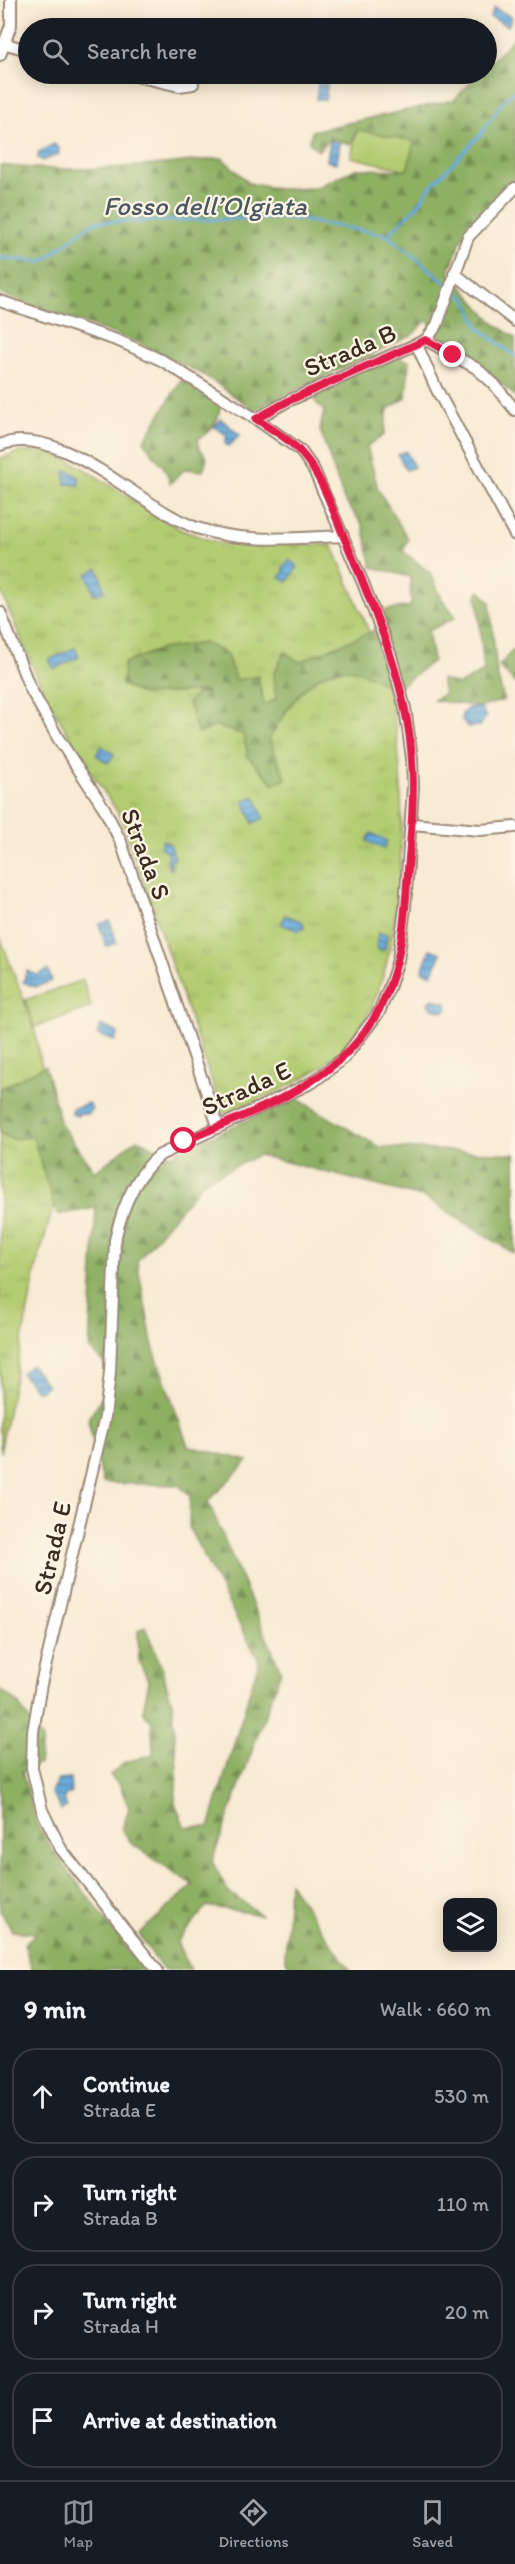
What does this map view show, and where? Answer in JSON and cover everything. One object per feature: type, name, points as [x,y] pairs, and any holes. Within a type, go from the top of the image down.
[{"type":"street","points":[[0,55],[6,44],[11,25],[11,0]]},
{"type":"street","points":[[6,44],[18,47]]},
{"type":"street","points":[[171,84],[179,86],[194,84]]},
{"type":"street","name":"Strada B","points":[[256,419],[290,400],[422,342],[437,325],[468,237],[515,189]]},
{"type":"street","points":[[452,282],[515,321]]},
{"type":"street","points":[[0,301],[141,350],[186,374],[256,419]]},
{"type":"street","points":[[422,342],[476,368],[494,384],[515,410]]},
{"type":"street","points":[[422,342],[436,388],[515,535]]},
{"type":"street","name":"Strada E","points":[[157,1970],[56,1840],[46,1821],[35,1788],[31,1753],[41,1684],[105,1417],[112,1350],[115,1240],[130,1193],[151,1162],[171,1148],[299,1090],[326,1073],[357,1043],[379,1012],[398,960],[405,908],[411,824],[412,758],[403,697],[380,625],[314,470],[294,445],[256,419]]},
{"type":"street","points":[[0,445],[23,440],[57,447],[161,511],[188,524],[213,532],[258,538],[343,536]]},
{"type":"street","name":"Strada S","points":[[0,612],[30,688],[58,738],[104,808],[121,842],[218,1126]]},
{"type":"street","points":[[411,824],[480,830],[515,827]]},
{"type":"green space","points":[[515,37],[515,178],[462,238],[449,272],[494,323],[515,338],[515,396],[452,340],[442,338],[427,320],[411,336],[254,410],[204,375],[140,343],[0,294],[0,165],[83,169],[222,158],[249,183],[278,189],[315,188],[356,169],[407,170],[414,142],[357,130],[351,144],[330,138],[318,151],[309,142],[312,131],[454,100],[469,84],[497,84],[497,56]]},
{"type":"green space","points":[[357,130],[414,141],[407,170],[351,157]]},
{"type":"green space","points":[[372,357],[396,357],[409,361],[406,398],[388,409],[384,435],[367,446],[378,489],[408,539],[403,551],[431,574],[442,599],[456,617],[428,631],[433,661],[396,689],[366,674],[349,669],[322,675],[311,683],[283,716],[269,739],[286,779],[274,784],[248,757],[244,735],[216,726],[198,734],[188,703],[196,694],[207,691],[143,695],[122,685],[124,663],[161,649],[204,643],[226,653],[236,680],[258,676],[264,705],[276,699],[274,673],[285,652],[299,662],[373,631],[386,610],[411,606],[410,577],[372,567],[363,525],[344,500],[320,430],[324,411],[314,400]]},
{"type":"green space","points":[[181,380],[221,399],[218,417],[209,431],[198,439],[199,447],[207,458],[203,471],[185,469],[170,483],[165,469],[144,441]]},
{"type":"green space","points":[[47,451],[78,465],[181,530],[219,543],[332,545],[383,670],[395,723],[402,807],[398,898],[382,980],[363,1023],[328,1062],[284,1088],[223,1114],[121,817],[82,758],[43,691],[0,588],[0,458],[20,452]]},
{"type":"green space","points":[[480,591],[490,602],[497,674],[504,700],[482,707],[433,700],[444,694],[441,679],[459,685],[484,671],[477,594]]},
{"type":"green space","points":[[513,650],[515,653],[515,683],[499,666]]},
{"type":"green space","points":[[0,937],[34,1027],[63,1173],[37,1264],[0,1453]]},
{"type":"green space","points":[[83,980],[91,1007],[34,1027],[25,1000]]},
{"type":"green space","points":[[45,1066],[61,1125],[95,1172],[137,1139],[170,1155],[296,1098],[379,1147],[515,1154],[515,1254],[426,1198],[259,1155],[204,1181],[137,1261],[153,1347],[188,1446],[248,1461],[208,1501],[281,1671],[212,1861],[228,1892],[262,1915],[207,1906],[177,1942],[190,1970],[163,1970],[139,1934],[193,1885],[132,1844],[122,1829],[129,1808],[120,1786],[110,1775],[125,1762],[153,1755],[152,1722],[143,1711],[149,1681],[139,1662],[138,1631],[145,1627],[160,1663],[173,1706],[177,1770],[175,1803],[185,1827],[209,1827],[259,1661],[189,1528],[190,1495],[178,1485],[103,1483],[88,1420],[115,1375],[89,1348],[96,1208],[57,1215],[33,1137],[12,1139],[0,1133],[0,1089]]},
{"type":"green space","points":[[0,1689],[17,1702],[42,1739],[39,1764],[22,1772],[37,1824],[52,1849],[144,1970],[32,1970],[24,1944],[36,1933],[12,1931],[0,1910]]},
{"type":"green space","points":[[289,1883],[350,1970],[291,1970],[285,1958]]},
{"type":"water","points":[[494,8],[512,17],[508,26],[497,20],[497,18],[490,17]]},
{"type":"water","points":[[318,84],[328,84],[325,100],[316,99]]},
{"type":"water","points":[[330,140],[340,143],[337,163],[327,161]]},
{"type":"water","points":[[54,144],[59,148],[59,154],[43,161],[38,158],[38,153]]},
{"type":"water","points":[[221,419],[240,435],[229,446],[225,444],[227,435],[214,427]]},
{"type":"water","points":[[406,451],[414,467],[406,470],[398,455]]},
{"type":"water","points":[[67,470],[79,477],[79,485],[65,484]]},
{"type":"water","points":[[289,560],[298,567],[287,582],[280,577]]},
{"type":"water","points":[[98,568],[105,591],[95,594],[87,574]]},
{"type":"water","points":[[75,648],[79,657],[54,669],[49,660]]},
{"type":"water","points":[[480,707],[486,717],[480,726],[468,727],[462,721],[462,714],[468,708]]},
{"type":"water","points":[[102,746],[114,754],[108,763],[96,755]]},
{"type":"water","points":[[255,796],[264,818],[253,823],[244,801]]},
{"type":"water","points":[[371,833],[387,841],[384,849],[367,841]]},
{"type":"water","points":[[163,840],[170,844],[175,858],[170,862],[172,868],[170,870],[167,860],[169,853],[160,847]]},
{"type":"water","points":[[285,915],[303,922],[304,928],[299,931],[281,924]]},
{"type":"water","points":[[110,921],[117,943],[106,946],[99,924]]},
{"type":"water","points":[[378,933],[387,934],[385,949],[381,951],[376,948]]},
{"type":"water","points":[[430,949],[441,953],[432,975],[422,971]]},
{"type":"water","points":[[48,970],[52,981],[35,987],[23,982],[27,971],[37,975]]},
{"type":"water","points":[[432,999],[447,1003],[447,1010],[443,1012],[430,1007],[428,1003]]},
{"type":"water","points":[[101,1025],[118,1033],[115,1041],[97,1034]]},
{"type":"water","points":[[90,1104],[92,1110],[87,1114],[80,1113],[77,1116],[71,1113],[72,1108]]},
{"type":"water","points":[[31,1365],[47,1385],[38,1392],[21,1373]]},
{"type":"water","points":[[70,1779],[71,1794],[66,1794],[64,1799],[67,1807],[61,1810],[51,1792],[58,1780]]},
{"type":"waterway","points":[[388,235],[419,204],[430,187],[481,134],[502,103],[515,91]]},
{"type":"waterway","name":"Fosso dell’Olgiata","points":[[0,258],[42,262],[94,222],[290,218],[387,235],[448,284]]},
{"type":"waterway","name":"Fosso dell’Olgiata","points":[[453,289],[467,300],[479,328],[515,356]]},
{"type":"route","points":[[184,1141],[299,1090],[314,1082],[344,1058],[379,1012],[394,976],[405,908],[413,771],[400,686],[380,625],[314,470],[294,445],[256,419],[290,400],[426,340],[453,355]]}]
